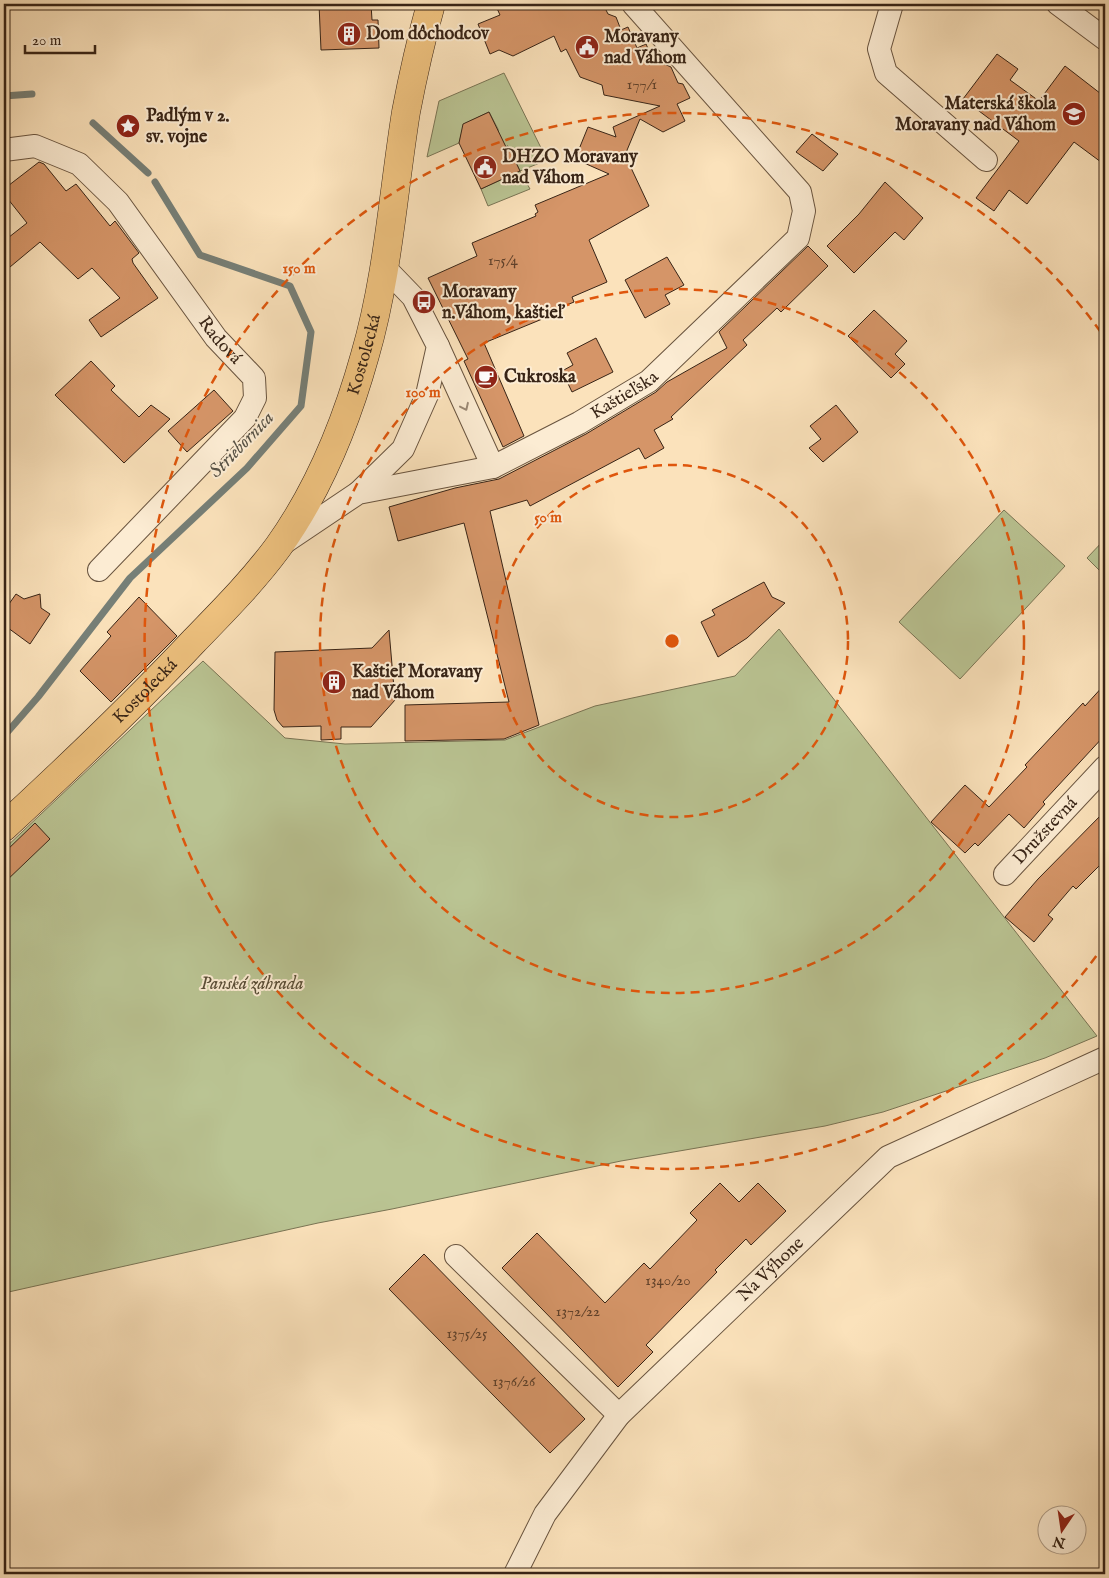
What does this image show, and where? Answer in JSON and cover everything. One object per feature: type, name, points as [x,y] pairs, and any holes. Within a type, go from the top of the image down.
[{"type":"main road","name":"Kostolecká","points":[[4,827],[112,725],[235,598],[278,547],[311,494],[338,437],[365,355],[384,267],[406,112],[417,56],[431,4]]},
{"type":"street","name":"Kaštieľska","points":[[493,466],[579,423],[649,381],[798,238],[804,211],[800,192],[633,4]]},
{"type":"street","points":[[892,4],[880,49],[886,73],[986,160]]},
{"type":"street","points":[[1058,4],[1105,38]]},
{"type":"street","name":"Radová","points":[[4,150],[35,146],[79,164],[118,202],[216,338],[254,378],[255,398],[245,418],[99,570]]},
{"type":"street","points":[[384,267],[413,298],[438,346],[493,466]]},
{"type":"street","name":"Kostolecká","points":[[278,547],[358,493],[403,448],[427,395],[438,346]]},
{"type":"street","name":"Kostolecká","points":[[358,493],[493,466]]},
{"type":"street","name":"Družstevná","points":[[1005,874],[1105,767]]},
{"type":"street","name":"Na Výhone","points":[[515,1574],[545,1514],[619,1415],[888,1157],[1105,1058]]},
{"type":"street","points":[[456,1256],[619,1415]]},
{"type":"green space","points":[[504,73],[547,160],[520,171],[508,146],[501,149],[498,129],[489,112],[464,124],[459,143],[427,157],[439,101]]},
{"type":"green space","points":[[520,171],[530,189],[488,206],[481,189]]},
{"type":"green space","points":[[1004,510],[1065,566],[960,679],[899,622]]},
{"type":"green space","points":[[1105,539],[1105,563],[1099,570],[1087,558]]},
{"type":"green space","name":"Panská záhrada","points":[[779,629],[1097,1036],[1045,1058],[883,1112],[825,1126],[621,1161],[318,1223],[4,1293],[4,849],[203,661],[285,738],[345,744],[505,740],[595,706],[735,676]]},
{"type":"building","name":"Dom dôchodcov","points":[[319,4],[371,4],[372,20],[378,20],[379,48],[321,50]]},
{"type":"building","points":[[495,4],[603,4],[608,14],[616,17],[621,30],[628,27],[637,48],[646,44],[653,60],[661,57],[664,64],[671,67],[678,83],[683,84],[690,98],[677,104],[685,121],[663,132],[640,119],[625,155],[649,206],[589,240],[607,282],[572,297],[574,302],[550,312],[552,315],[484,343],[524,436],[503,447],[464,361],[468,359],[428,278],[477,256],[472,243],[536,216],[535,214],[538,212],[535,205],[609,174],[575,159],[588,127],[616,137],[613,127],[660,106],[604,95],[602,85],[580,77],[566,49],[561,52],[554,36],[513,56],[499,50],[490,54],[478,24],[500,15]]},
{"type":"building","points":[[997,54],[1018,69],[1010,80],[1039,101],[1065,66],[1105,97],[1105,165],[1074,142],[1027,204],[1009,190],[994,211],[976,198],[1019,141],[963,99]]},
{"type":"building","points":[[489,112],[520,171],[481,189],[459,143],[463,124]]},
{"type":"building","points":[[812,134],[838,154],[823,171],[796,152]]},
{"type":"building","points":[[39,162],[44,164],[66,191],[76,184],[110,226],[115,221],[139,253],[132,259],[133,263],[158,298],[101,337],[89,320],[120,298],[92,268],[78,279],[40,242],[4,272],[4,241],[27,223],[4,194],[4,189]]},
{"type":"building","points":[[885,182],[923,218],[904,240],[895,232],[854,273],[827,246],[859,214]]},
{"type":"building","points":[[808,246],[828,266],[781,312],[777,308],[743,340],[747,345],[671,417],[673,419],[654,430],[664,448],[645,459],[639,448],[530,506],[527,500],[490,511],[539,725],[504,739],[405,741],[405,705],[509,702],[464,523],[398,541],[389,507],[455,488],[499,479],[586,434],[656,392],[667,382],[727,348],[719,332]]},
{"type":"building","points":[[667,257],[684,285],[665,295],[670,304],[645,318],[625,280]]},
{"type":"building","points":[[874,310],[907,341],[895,354],[905,364],[891,378],[848,336]]},
{"type":"building","points":[[596,338],[613,372],[572,392],[562,371],[573,365],[567,353]]},
{"type":"building","points":[[91,361],[115,386],[111,390],[139,417],[151,405],[170,419],[124,463],[55,395]]},
{"type":"building","points":[[214,390],[233,411],[187,452],[168,431]]},
{"type":"building","points":[[836,405],[858,432],[823,462],[809,448],[821,439],[810,426]]},
{"type":"building","points":[[764,582],[772,597],[785,603],[747,638],[718,657],[701,622],[715,615],[712,610]]},
{"type":"building","points":[[16,594],[24,599],[40,594],[41,608],[50,614],[30,644],[4,625],[4,611]]},
{"type":"building","points":[[139,597],[177,636],[111,702],[80,671],[111,636],[107,632]]},
{"type":"building","name":"Kaštieľ Moravany nad Váhom","points":[[389,630],[395,700],[371,727],[341,727],[341,739],[321,740],[321,726],[283,727],[277,720],[274,710],[275,652],[372,648]]},
{"type":"building","points":[[1105,684],[1105,735],[1043,802],[1045,804],[1024,828],[1009,814],[978,846],[975,843],[965,853],[931,822],[965,785],[989,807],[1083,703],[1085,706]]},
{"type":"building","points":[[1105,811],[1105,860],[1076,889],[1073,886],[1048,915],[1053,919],[1034,942],[1005,917],[1038,879]]},
{"type":"building","points":[[35,823],[50,839],[4,883],[4,853]]},
{"type":"building","points":[[720,1183],[739,1202],[758,1183],[786,1211],[751,1245],[746,1239],[715,1270],[717,1272],[646,1345],[653,1352],[618,1387],[502,1268],[537,1233],[605,1303],[644,1263],[650,1269],[697,1220],[690,1213]]},
{"type":"building","points":[[424,1254],[585,1419],[550,1453],[389,1289]]},
{"type":"waterway","name":"Striebornica","points":[[4,96],[32,94]]},
{"type":"waterway","name":"Striebornica","points":[[93,123],[148,173]]},
{"type":"waterway","name":"Striebornica","points":[[4,736],[38,697],[130,578],[247,468],[301,406],[311,332],[290,286],[200,255],[155,182]]},
{"type":"place","name":"Dom dôchodcov","points":[[349,34]]},
{"type":"place","name":"Moravany nad Váhom","points":[[587,47]]},
{"type":"place","name":"Materská škola Moravany nad Váhom","points":[[1074,114]]},
{"type":"place","name":"Padlým v 2. sv. vojne","points":[[128,126]]},
{"type":"place","name":"DHZO Moravany nad Váhom","points":[[485,167]]},
{"type":"place","name":"Moravany n.Váhom, kaštieľ","points":[[424,302]]},
{"type":"place","name":"Cukroska","points":[[486,377]]},
{"type":"place","name":"Kaštieľ Moravany nad Váhom","points":[[334,682]]}]
